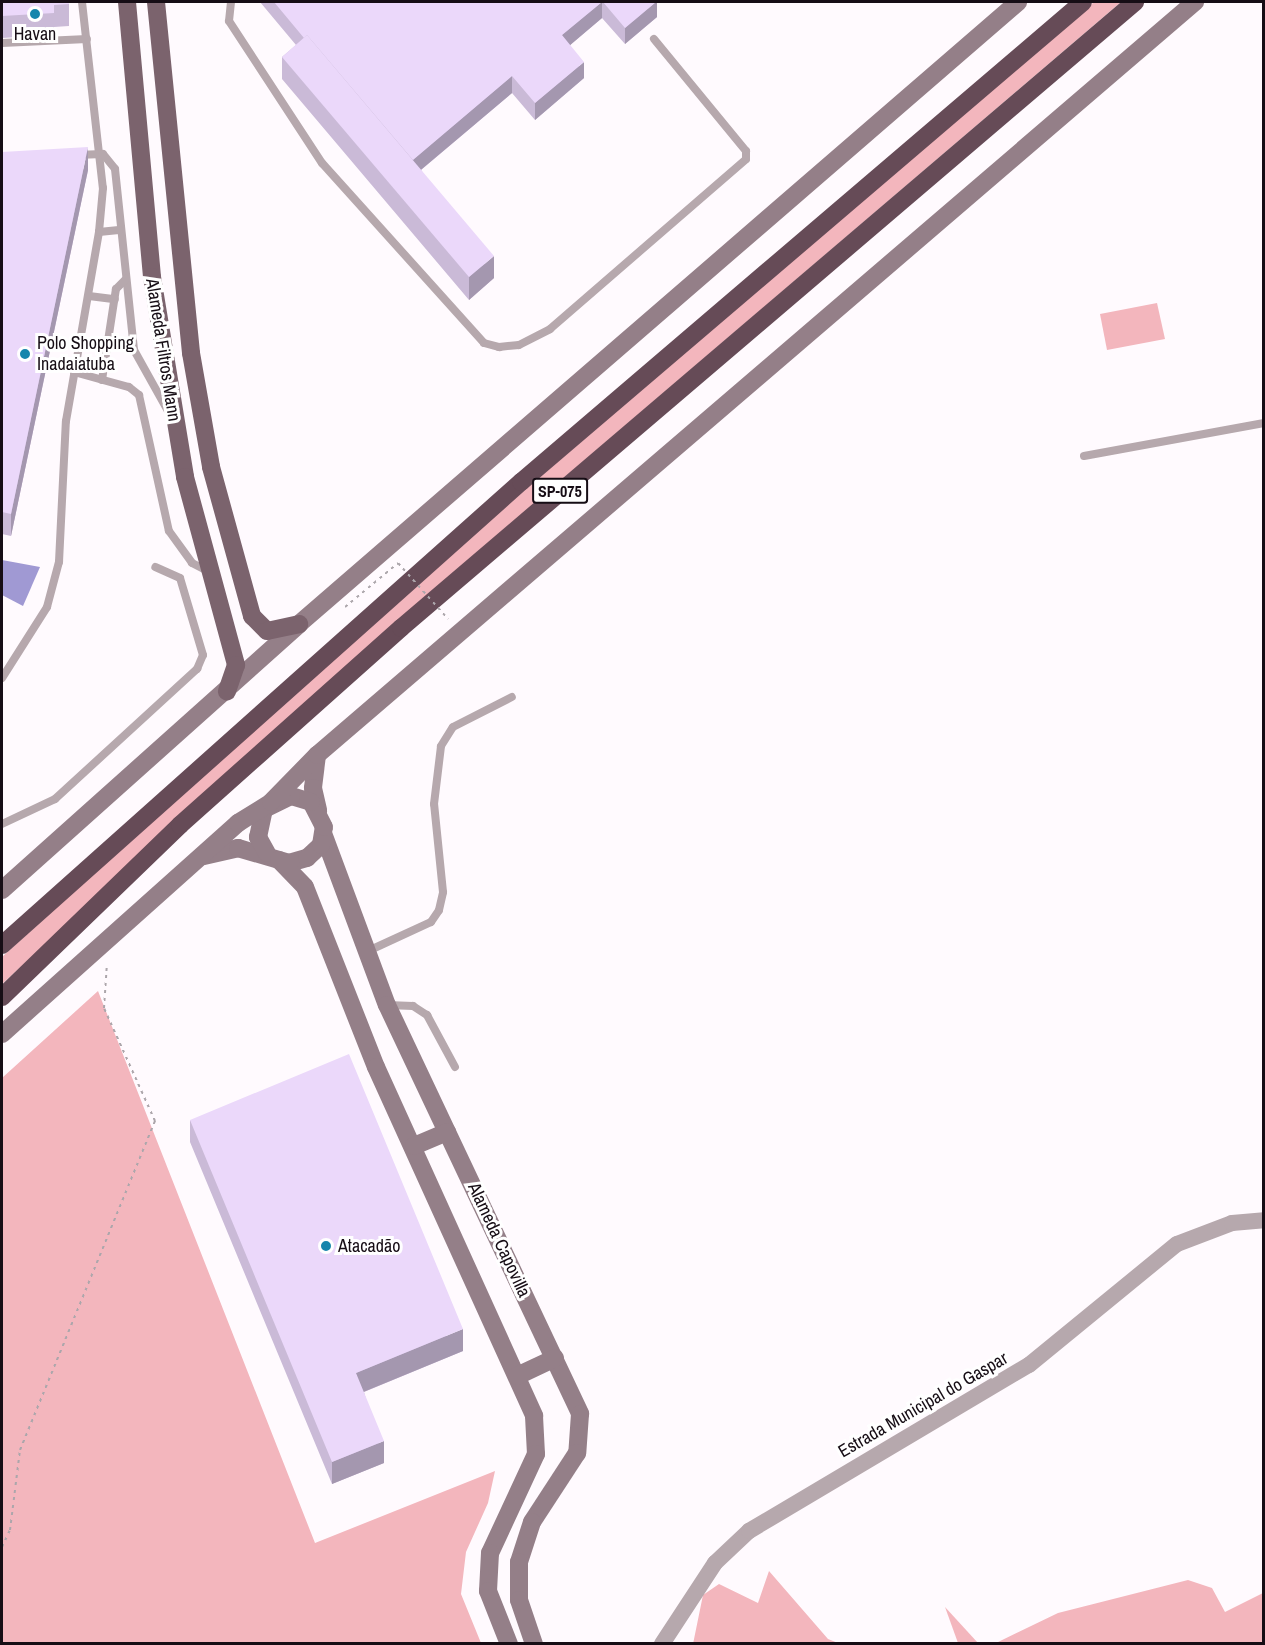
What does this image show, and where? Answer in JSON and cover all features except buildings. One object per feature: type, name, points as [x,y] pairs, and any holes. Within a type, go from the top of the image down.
[{"type":"highway","name":"SP-075","points":[[2,945],[521,482],[1083,2]]},
{"type":"highway","name":"SP-075","points":[[2,997],[180,825],[401,628],[1135,2]]},
{"type":"main road","name":"Alameda Filtros Mann","points":[[127,2],[152,277],[185,477],[236,665],[227,691]]},
{"type":"main road","name":"Alameda Filtros Mann","points":[[156,2],[183,273],[212,466],[252,616],[267,631],[299,624]]},
{"type":"main road","points":[[2,890],[227,691],[299,624],[1018,2]]},
{"type":"main road","points":[[2,1034],[197,858],[271,802],[317,755],[1195,2]]},
{"type":"main road","points":[[134,78],[162,76]]},
{"type":"main road","points":[[152,277],[183,273]]},
{"type":"main road","points":[[185,477],[212,466]]},
{"type":"main road","points":[[197,858],[238,848],[273,857],[307,858],[324,836],[313,789],[317,755]]},
{"type":"main road","points":[[318,810],[291,796],[271,802],[257,827],[273,857],[305,887],[414,1146],[534,1416],[536,1454],[490,1553],[488,1591],[509,1644]]},
{"type":"main road","name":"Alameda Capovilla","points":[[324,836],[369,951],[387,1005],[555,1358],[581,1426],[577,1453],[532,1522],[519,1562],[519,1600],[534,1644]]},
{"type":"main road","points":[[414,1146],[447,1132]]},
{"type":"main road","points":[[518,1376],[555,1358]]},
{"type":"street","name":"Estrada Municipal do Gaspar","points":[[662,1644],[715,1563],[749,1531],[1029,1365],[1177,1244],[1232,1222],[1263,1220]]},
{"type":"lane","points":[[2,678],[47,607],[59,562],[66,422],[99,232],[103,188],[96,153],[82,2]]},
{"type":"lane","points":[[231,2],[229,21],[322,163],[484,343],[499,347],[519,345],[550,329],[746,159],[746,151],[654,39]]},
{"type":"lane","points":[[2,43],[87,39]]},
{"type":"lane","points":[[61,156],[96,153],[111,160],[115,169],[119,230],[137,357],[175,425]]},
{"type":"lane","points":[[99,232],[119,230]]},
{"type":"lane","points":[[102,380],[115,299],[126,279]]},
{"type":"lane","points":[[89,296],[115,299]]},
{"type":"lane","points":[[74,372],[140,395],[169,531],[192,563],[210,571]]},
{"type":"lane","points":[[1084,456],[1263,423]]},
{"type":"lane","points":[[2,824],[55,799],[154,714],[197,669],[202,655],[180,578],[155,567]]},
{"type":"lane","points":[[369,951],[431,922],[439,910],[443,892],[434,804],[441,747],[453,727],[512,697]]},
{"type":"lane","points":[[387,1005],[413,1006],[427,1016],[455,1067]]},
{"type":"path","points":[[398,563],[448,619]]},
{"type":"path","points":[[2,1547],[10,1530],[20,1450],[155,1121],[104,1008],[108,938]]},
{"type":"shaded area","points":[[1094,2],[1121,2],[455,571],[2,984],[2,957],[162,811],[444,559]]},
{"type":"shaded area","points":[[1157,303],[1165,339],[1107,350],[1100,314]]},
{"type":"shaded area","points":[[2,560],[40,567],[23,606],[2,595]]},
{"type":"shaded area","points":[[98,991],[315,1543],[495,1471],[488,1503],[466,1552],[461,1594],[481,1643],[2,1643],[2,1078]]},
{"type":"shaded area","points":[[769,1571],[828,1639],[838,1643],[693,1644],[703,1595],[719,1584],[758,1603]]},
{"type":"shaded area","points":[[1188,1580],[1212,1588],[1225,1612],[1263,1593],[1263,1643],[996,1643],[1058,1613]]},
{"type":"shaded area","points":[[945,1607],[978,1643],[958,1643]]},
{"type":"place","name":"Havan","points":[[35,14]]},
{"type":"place","name":"Polo Shopping Inadaiatuba","points":[[25,354]]},
{"type":"place","name":"Atacadão","points":[[326,1246]]}]
